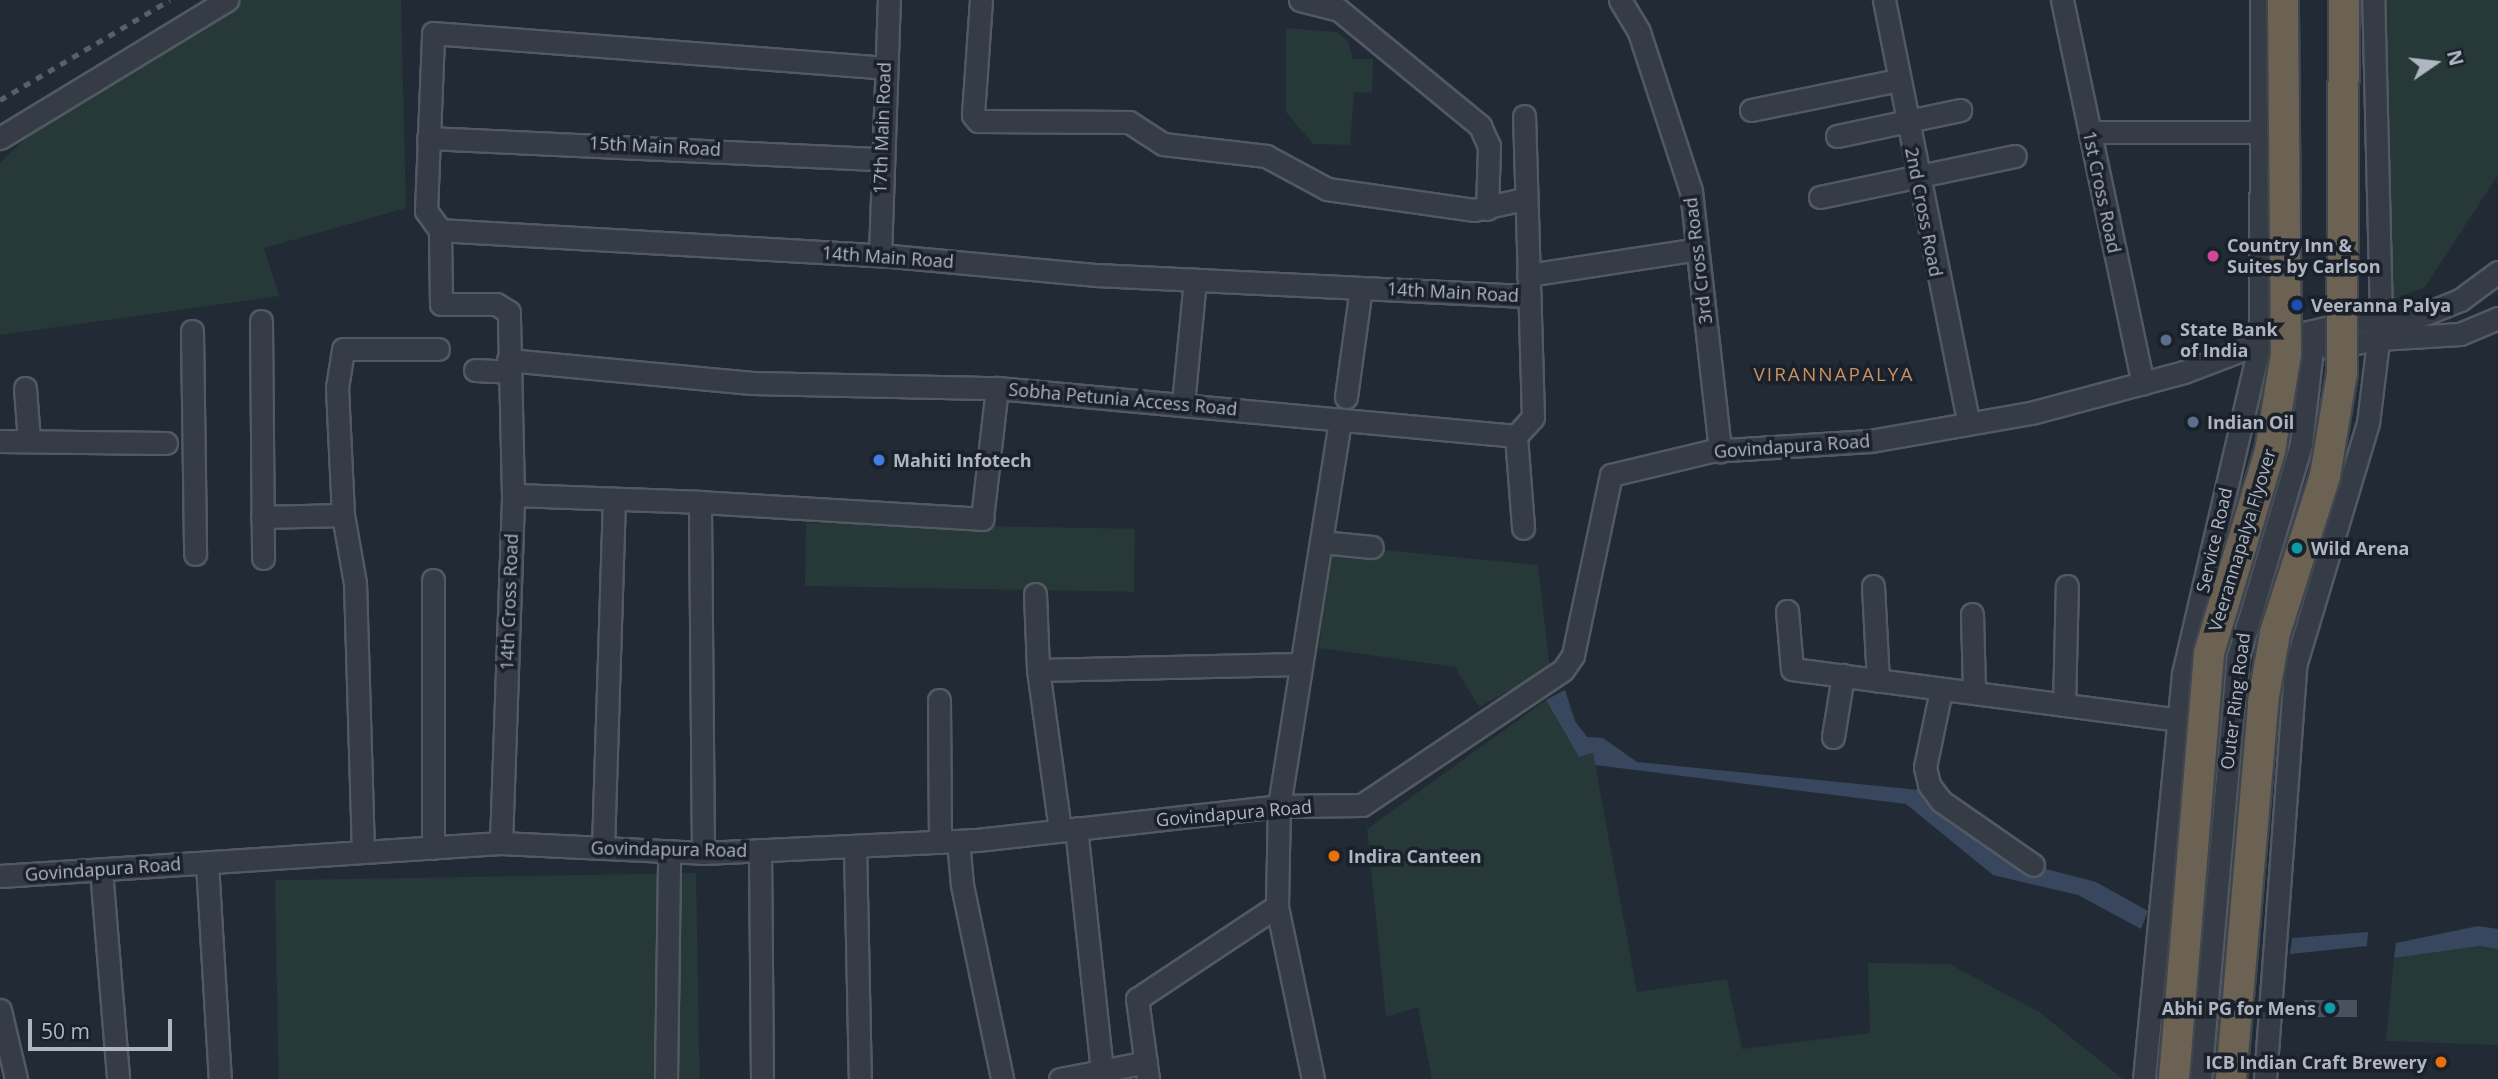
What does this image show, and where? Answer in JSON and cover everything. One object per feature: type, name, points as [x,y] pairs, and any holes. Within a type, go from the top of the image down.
[{"type":"highway","name":"Veerannapalya Flyover","points":[[2174,1079],[2209,653],[2270,451],[2286,354],[2283,0]]},
{"type":"highway","points":[[2231,1079],[2263,702],[2278,621],[2325,476],[2342,373],[2359,1]]},
{"type":"street","points":[[0,138],[227,0]]},
{"type":"street","name":"17th Main Road","points":[[880,255],[883,68],[889,0]]},
{"type":"street","points":[[981,0],[973,115],[978,121],[1129,122],[1163,144],[1266,156],[1327,188],[1487,209],[1524,199]]},
{"type":"street","points":[[1300,0],[1339,10],[1473,119],[1489,146],[1487,209]]},
{"type":"street","name":"3rd Cross Road","points":[[1620,0],[1639,32],[1691,191],[1720,450]]},
{"type":"street","name":"2nd Cross Road","points":[[1884,0],[1906,122],[1968,422]]},
{"type":"street","name":"1st Cross Road","points":[[2062,0],[2143,384]]},
{"type":"street","name":"Service Road","points":[[2144,1079],[2183,674],[2258,353],[2261,0]]},
{"type":"street","points":[[2265,1079],[2295,666],[2368,423],[2379,328],[2359,1]]},
{"type":"street","points":[[509,366],[506,306],[441,304],[440,230],[426,211],[433,33],[883,68]]},
{"type":"street","points":[[1751,110],[1899,80]]},
{"type":"street","points":[[1837,136],[1960,110]]},
{"type":"street","points":[[1523,528],[1516,436],[1533,417],[1524,199],[1524,117]]},
{"type":"street","points":[[2090,132],[2261,132]]},
{"type":"street","name":"15th Main Road","points":[[428,138],[881,159]]},
{"type":"street","points":[[1820,197],[2015,156]]},
{"type":"street","points":[[1488,180],[1524,172]]},
{"type":"street","name":"14th Main Road","points":[[440,230],[880,255],[1195,280],[1361,288],[1528,286],[1697,249]]},
{"type":"street","points":[[2258,353],[2379,328],[2440,309],[2498,272]]},
{"type":"street","points":[[1183,404],[1195,280]]},
{"type":"street","points":[[1346,397],[1361,288]]},
{"type":"street","points":[[2379,328],[2460,334],[2498,318]]},
{"type":"street","points":[[261,321],[262,558]]},
{"type":"street","points":[[192,331],[195,554]]},
{"type":"street","name":"Outer Ring Road","points":[[2200,1079],[2238,656],[2295,469],[2314,342]]},
{"type":"street","points":[[363,852],[355,583],[343,515],[337,388],[343,348],[439,349]]},
{"type":"street","name":"Govindapura Road","points":[[0,876],[501,843],[703,853],[855,846],[949,841],[1279,806],[1362,805],[1553,679],[1573,655],[1611,475],[1720,450],[1870,441],[2031,413],[2258,353]]},
{"type":"street","points":[[475,370],[509,366],[752,383],[997,388]]},
{"type":"street","name":"14th Cross Road","points":[[501,843],[513,495],[509,366]]},
{"type":"street","points":[[25,388],[29,440]]},
{"type":"street","name":"Sobha Petunia Access Road","points":[[700,502],[982,519],[997,388],[1516,436]]},
{"type":"street","points":[[1313,1079],[1277,906],[1279,806],[1340,420]]},
{"type":"street","points":[[0,441],[166,443]]},
{"type":"street","points":[[513,495],[700,502],[703,853]]},
{"type":"street","points":[[603,848],[614,499]]},
{"type":"street","points":[[262,517],[343,515]]},
{"type":"street","points":[[1321,542],[1371,547]]},
{"type":"street","points":[[433,580],[433,848]]},
{"type":"street","points":[[1873,586],[1878,681]]},
{"type":"street","points":[[2064,705],[2067,586]]},
{"type":"street","points":[[1035,594],[1038,670],[1068,829],[1102,1071]]},
{"type":"street","points":[[1787,611],[1792,669],[2178,720]]},
{"type":"street","points":[[1972,614],[1974,693]]},
{"type":"street","points":[[1038,670],[1300,664]]},
{"type":"street","points":[[1833,737],[1843,675]]},
{"type":"street","points":[[1941,690],[1925,767],[1929,785],[1941,801],[2033,865]]},
{"type":"street","points":[[939,700],[949,841],[1003,1079]]},
{"type":"street","points":[[855,846],[860,1079]]},
{"type":"street","points":[[760,850],[762,1079]]},
{"type":"street","points":[[666,1079],[669,851]]},
{"type":"street","points":[[207,863],[220,1079]]},
{"type":"street","points":[[101,870],[118,1079]]},
{"type":"street","points":[[1060,1079],[1102,1071],[1147,1071],[1137,999],[1277,906]]},
{"type":"street","points":[[0,1010],[5,1054],[16,1079]]},
{"type":"shaded area","points":[[241,0],[401,0],[406,208],[264,248],[279,296],[0,335],[0,163],[42,122]]},
{"type":"shaded area","points":[[2382,0],[2498,0],[2498,175],[2425,287],[2388,302]]},
{"type":"shaded area","points":[[1286,28],[1337,32],[1348,41],[1353,59],[1373,59],[1372,93],[1354,92],[1350,145],[1313,144],[1286,112]]},
{"type":"shaded area","points":[[806,523],[1135,529],[1134,592],[805,586]]},
{"type":"shaded area","points":[[1330,545],[1538,565],[1550,669],[1479,707],[1455,667],[1319,648]]},
{"type":"shaded area","points":[[1546,700],[1579,757],[1593,753],[1637,992],[1727,979],[1742,1049],[1870,1033],[1868,963],[1949,964],[2039,1012],[2123,1079],[1432,1079],[1418,1007],[1386,1017],[1367,829]]},
{"type":"shaded area","points":[[696,873],[700,1079],[279,1079],[275,880]]},
{"type":"shaded area","points":[[2480,946],[2498,949],[2498,1045],[2386,1041],[2394,958]]},
{"type":"water","points":[[1565,690],[1575,721],[1587,737],[1603,738],[1637,762],[1919,790],[2004,858],[2096,882],[2148,911],[2141,929],[2078,895],[1993,875],[1906,804],[1595,765],[1593,753],[1579,757],[1546,700]]},
{"type":"water","points":[[2478,926],[2498,929],[2498,949],[2480,946],[2394,958],[2396,943]]},
{"type":"water","points":[[2368,932],[2367,946],[2290,954],[2292,938]]},
{"type":"building","name":"Abhi PG for Mens","points":[[2304,1000],[2357,1000],[2357,1017],[2304,1017]]},
{"type":"railway","points":[[0,100],[170,0]]},
{"type":"place","name":"Country Inn & Suites by Carlson","points":[[2213,256]]},
{"type":"place","name":"Veeranna Palya","points":[[2297,305]]},
{"type":"place","name":"State Bank of India","points":[[2166,340]]},
{"type":"place","name":"Indian Oil","points":[[2193,422]]},
{"type":"place","name":"Mahiti Infotech","points":[[879,460]]},
{"type":"place","name":"Wild Arena","points":[[2297,548]]},
{"type":"place","name":"Indira Canteen","points":[[1334,856]]},
{"type":"place","name":"Abhi PG for Mens","points":[[2330,1008]]},
{"type":"place","name":"ICB Indian Craft Brewery","points":[[2441,1062]]},
{"type":"district","name":"VIRANNAPALYA","points":[[1834,375]]}]
